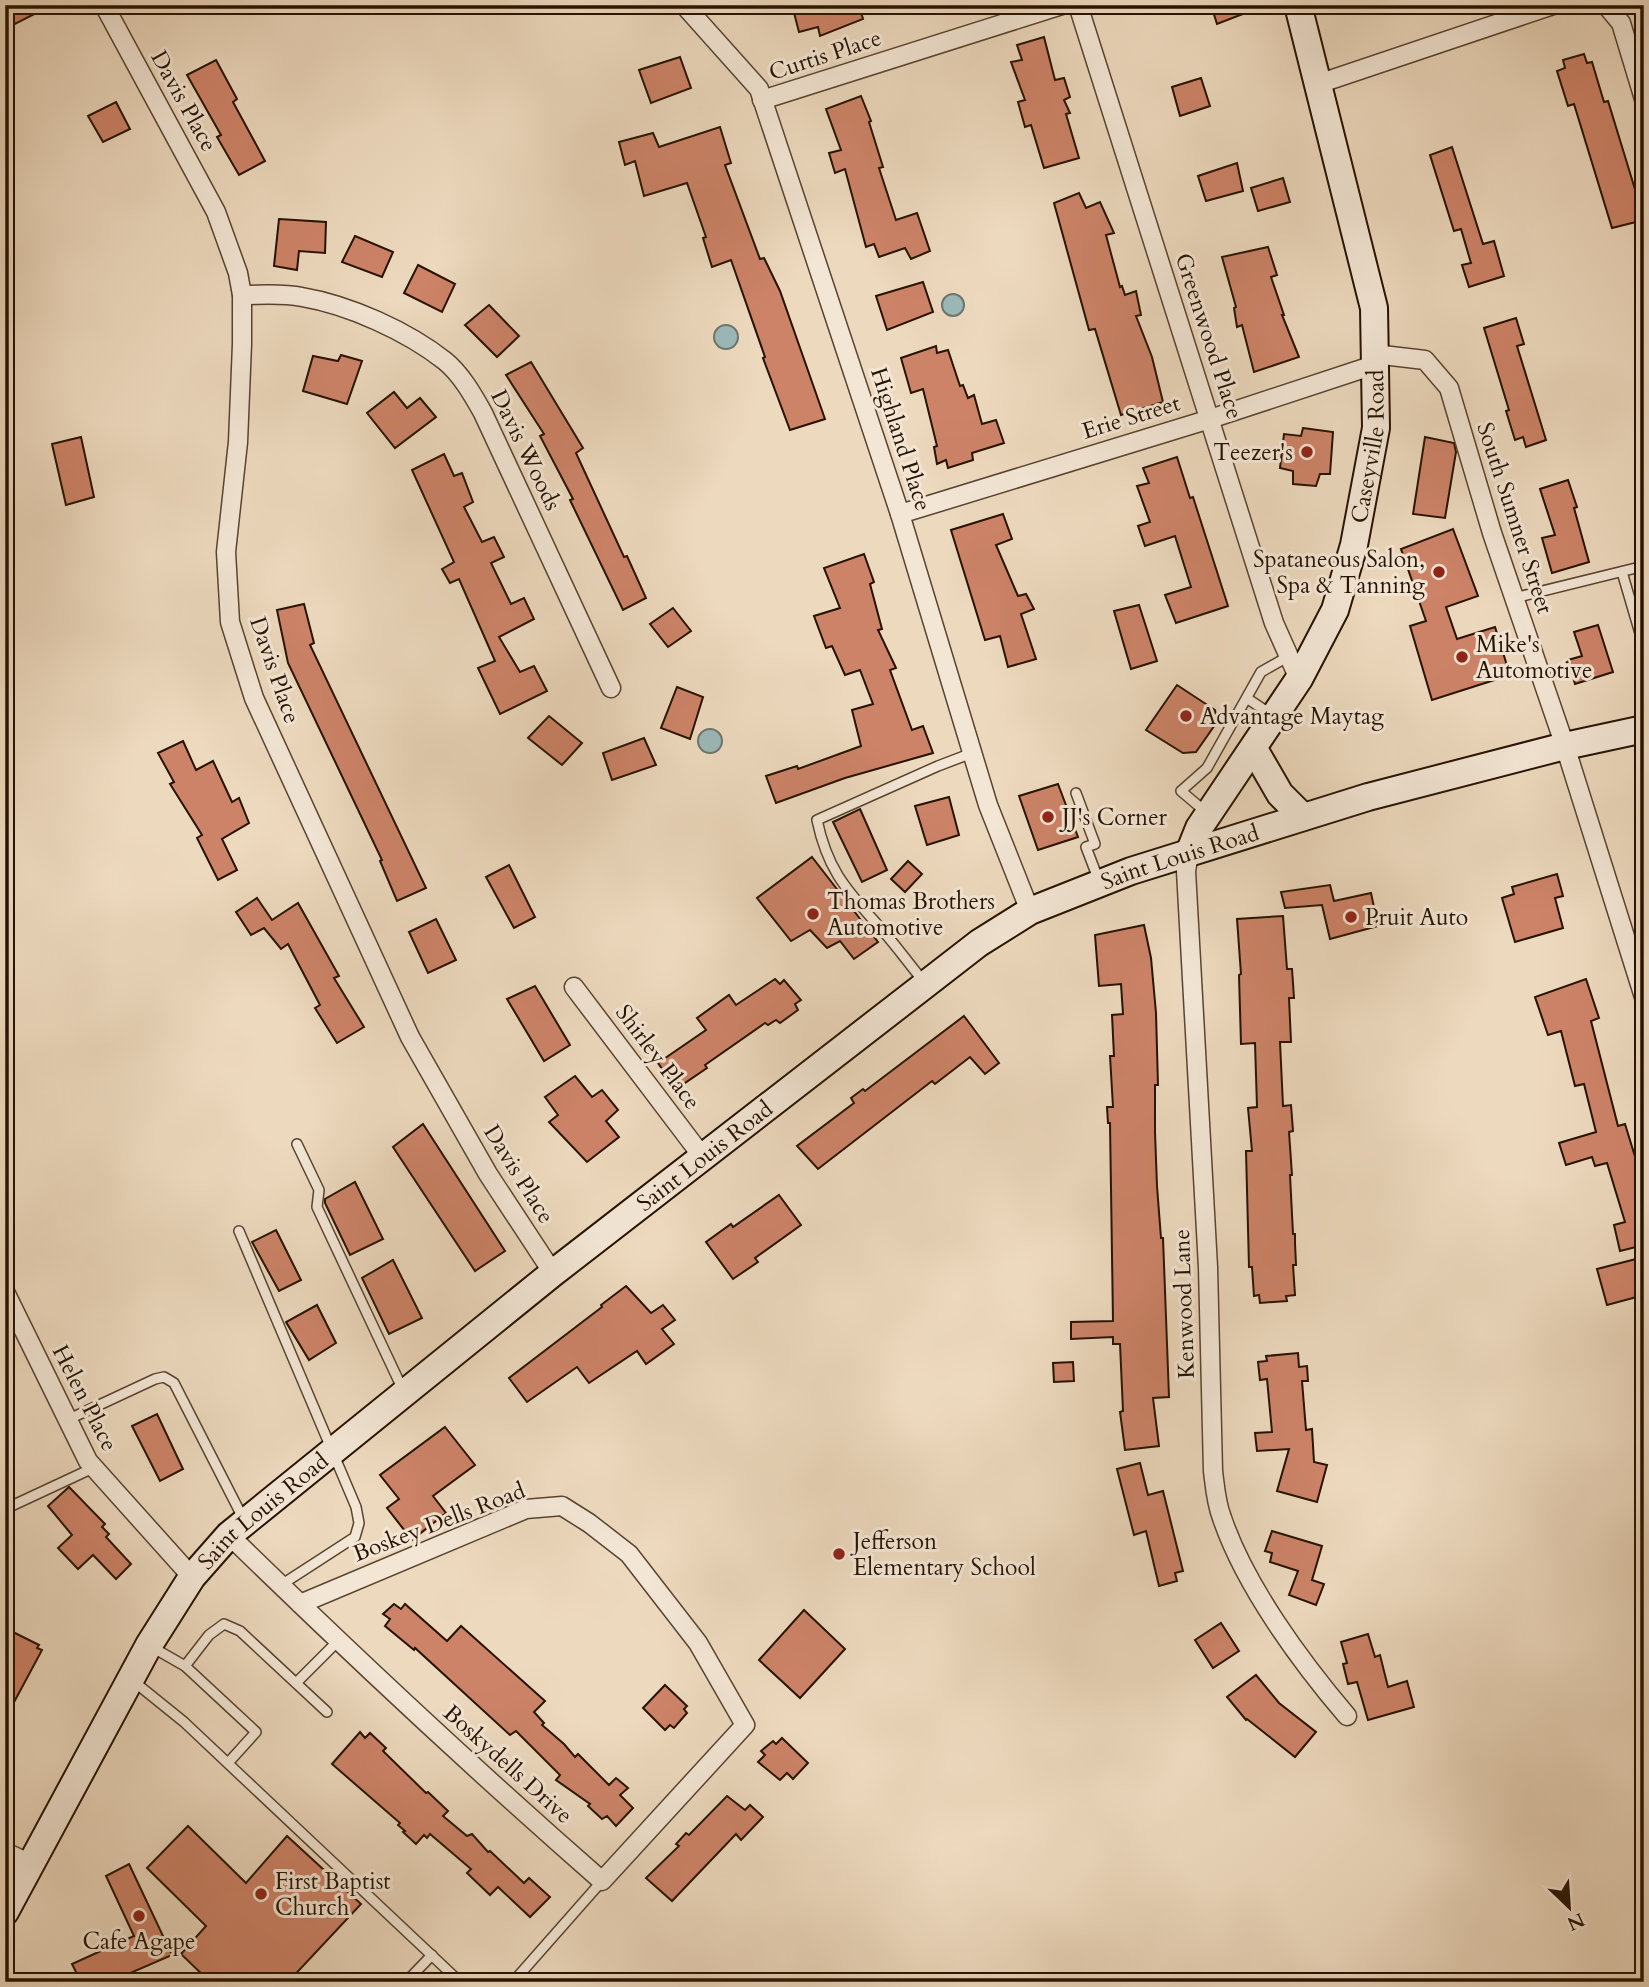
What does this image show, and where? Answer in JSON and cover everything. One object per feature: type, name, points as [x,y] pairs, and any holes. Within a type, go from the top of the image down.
[{"type":"street","name":"Davis Place","points":[[104,5],[216,212],[238,273],[242,295],[243,344],[238,442],[226,552],[230,622],[254,698],[410,1037],[488,1174],[553,1273]]},
{"type":"street","name":"Highland Place","points":[[684,5],[759,89],[900,513],[988,805],[1030,911]]},
{"type":"street","name":"Curtis Place","points":[[762,100],[1062,5]]},
{"type":"street","name":"Greenwood Place","points":[[1079,5],[1274,623],[1294,668]]},
{"type":"street","name":"Caseyville Road","points":[[1189,853],[1199,828],[1275,717],[1294,668],[1335,610],[1354,545],[1376,428],[1374,308],[1298,5]]},
{"type":"street","points":[[1318,84],[1553,5]]},
{"type":"street","points":[[1606,5],[1621,23],[1644,99]]},
{"type":"street","name":"Davis Woods","points":[[242,295],[274,294],[326,303],[394,329],[446,362],[469,388],[484,413],[611,688]]},
{"type":"street","name":"Erie Street","points":[[900,513],[1210,419],[1374,360]]},
{"type":"street","name":"South Sumner Street","points":[[1374,360],[1425,360],[1449,388],[1492,533],[1565,746],[1644,997]]},
{"type":"street","name":"Saint Louis Road","points":[[5,1912],[149,1645],[192,1577],[237,1528],[553,1273],[979,943],[1030,911],[1100,882],[1189,853],[1368,797],[1565,746],[1644,729]]},
{"type":"street","points":[[1254,749],[1275,787],[1303,817]]},
{"type":"street","name":"Kenwood Lane","points":[[1189,853],[1186,871],[1208,1267],[1216,1498],[1222,1520],[1239,1558],[1269,1610],[1300,1656],[1347,1716]]},
{"type":"street","name":"Shirley Place","points":[[574,986],[702,1156]]},
{"type":"street","name":"Helen Place","points":[[5,1292],[93,1468],[192,1577]]},
{"type":"street","name":"Boskey Dells Road","points":[[300,1604],[526,1509],[562,1506],[629,1554],[698,1643],[746,1724],[602,1881]]},
{"type":"street","name":"Boskydells Drive","points":[[237,1528],[281,1585],[338,1641],[504,1796],[602,1881]]},
{"type":"street","points":[[5,1852],[31,1864]]},
{"type":"lane","points":[[1514,598],[1644,566]]},
{"type":"lane","points":[[1622,572],[1644,647]]},
{"type":"lane","points":[[1209,814],[1181,791],[1207,768],[1261,672],[1294,668]]},
{"type":"lane","points":[[1248,699],[1275,717]]},
{"type":"lane","points":[[926,984],[850,895],[822,845],[817,820],[972,753]]},
{"type":"lane","points":[[1076,793],[1095,844],[1086,847],[1100,882]]},
{"type":"lane","points":[[297,1144],[319,1190],[317,1207],[404,1392]]},
{"type":"lane","points":[[239,1231],[356,1507],[359,1523],[355,1537],[281,1585]]},
{"type":"lane","points":[[67,1420],[155,1379],[164,1377],[174,1382],[237,1528]]},
{"type":"lane","points":[[5,1509],[93,1468]]},
{"type":"lane","points":[[185,1666],[209,1635],[224,1624],[240,1631],[327,1712]]},
{"type":"lane","points":[[296,1683],[338,1641]]},
{"type":"lane","points":[[149,1645],[185,1666],[256,1732],[228,1763]]},
{"type":"lane","points":[[130,1679],[184,1722],[460,1982]]},
{"type":"lane","points":[[513,1982],[602,1881]]},
{"type":"lane","points":[[406,1982],[432,1955]]},
{"type":"water","points":[[953,294],[961,297],[964,305],[961,313],[953,316],[945,313],[942,305],[945,297]]},
{"type":"water","points":[[726,325],[737,332],[738,337],[731,348],[726,349],[715,342],[714,337],[721,326]]},
{"type":"water","points":[[710,729],[721,736],[722,741],[715,752],[710,753],[699,746],[698,741],[705,730]]},
{"type":"building","points":[[6,5],[52,5],[15,24]]},
{"type":"building","points":[[792,5],[859,5],[863,19],[820,36],[818,27],[799,32]]},
{"type":"building","points":[[1211,5],[1261,5],[1261,7],[1217,24]]},
{"type":"building","points":[[1044,37],[1055,80],[1064,78],[1070,97],[1064,100],[1070,113],[1066,114],[1079,158],[1044,168],[1031,125],[1025,127],[1018,102],[1025,100],[1011,62],[1022,60],[1017,45]]},
{"type":"building","points":[[1584,54],[1587,63],[1592,62],[1604,102],[1608,101],[1638,199],[1644,197],[1644,220],[1612,228],[1574,104],[1568,106],[1557,71],[1565,68],[1563,60]]},
{"type":"building","points":[[680,57],[691,88],[651,103],[639,70]]},
{"type":"building","points":[[216,60],[237,99],[233,102],[265,161],[239,175],[217,137],[221,135],[187,75]]},
{"type":"building","points":[[1201,78],[1210,106],[1180,116],[1172,87]]},
{"type":"building","points":[[861,96],[871,121],[869,122],[883,167],[879,168],[896,220],[917,213],[930,251],[911,259],[905,248],[879,257],[874,244],[866,247],[845,169],[835,173],[829,153],[841,150],[826,109]]},
{"type":"building","points":[[116,102],[130,129],[103,142],[88,116]]},
{"type":"building","points":[[720,127],[731,163],[725,165],[760,259],[764,258],[780,291],[825,419],[790,430],[731,260],[712,267],[703,238],[706,237],[687,183],[644,196],[635,161],[625,165],[619,142],[653,133],[659,147]]},
{"type":"building","points":[[1452,147],[1483,244],[1494,241],[1504,276],[1469,287],[1462,265],[1471,263],[1461,229],[1454,231],[1430,155]]},
{"type":"building","points":[[1237,163],[1243,191],[1206,201],[1198,176]]},
{"type":"building","points":[[1283,178],[1290,202],[1258,211],[1251,188]]},
{"type":"building","points":[[1079,193],[1086,208],[1100,202],[1114,233],[1106,235],[1120,287],[1122,286],[1125,295],[1136,291],[1141,315],[1136,316],[1152,357],[1163,402],[1121,415],[1095,329],[1089,330],[1054,203]]},
{"type":"building","points":[[279,219],[326,222],[325,253],[299,251],[297,270],[274,266]]},
{"type":"building","points":[[355,236],[393,252],[382,277],[342,262]]},
{"type":"building","points":[[1268,247],[1277,275],[1271,277],[1282,315],[1299,357],[1254,372],[1242,325],[1237,327],[1236,307],[1222,257]]},
{"type":"building","points":[[418,265],[455,284],[442,312],[404,293]]},
{"type":"building","points":[[923,282],[933,312],[887,330],[876,296]]},
{"type":"building","points":[[489,305],[519,336],[497,357],[465,325]]},
{"type":"building","points":[[1516,318],[1524,344],[1517,346],[1546,440],[1526,447],[1523,437],[1515,440],[1506,411],[1509,410],[1484,328]]},
{"type":"building","points":[[936,346],[937,353],[948,350],[960,386],[963,385],[968,398],[974,395],[982,424],[996,420],[1004,443],[972,453],[973,460],[948,468],[946,460],[937,464],[934,447],[937,446],[923,389],[911,393],[901,358]]},
{"type":"building","points":[[341,355],[362,361],[347,404],[303,391],[313,356],[338,361]]},
{"type":"building","points":[[531,362],[583,448],[576,453],[646,598],[623,610],[570,500],[573,499],[540,436],[544,434],[506,375]]},
{"type":"building","points":[[394,392],[407,408],[420,398],[436,417],[395,448],[367,413]]},
{"type":"building","name":"Teezer's","points":[[1303,428],[1333,432],[1330,474],[1320,474],[1316,486],[1293,484],[1293,471],[1280,468],[1284,434],[1301,436]]},
{"type":"building","points":[[81,437],[94,497],[66,505],[52,444]]},
{"type":"building","points":[[1425,437],[1454,443],[1456,452],[1445,518],[1413,514]]},
{"type":"building","points":[[444,454],[454,476],[462,473],[473,502],[464,507],[482,542],[494,537],[504,557],[491,563],[511,604],[524,598],[534,619],[499,637],[520,672],[534,666],[547,691],[500,714],[478,668],[495,661],[459,579],[450,583],[442,569],[454,562],[412,470]]},
{"type":"building","points":[[1177,457],[1190,498],[1193,497],[1228,606],[1176,623],[1165,595],[1191,587],[1175,536],[1145,546],[1138,526],[1150,522],[1137,486],[1149,483],[1143,468]]},
{"type":"building","points":[[1568,480],[1589,562],[1552,573],[1542,538],[1555,535],[1540,489]]},
{"type":"building","points":[[1003,514],[1012,539],[996,545],[1018,596],[1026,594],[1034,609],[1021,614],[1036,659],[1008,667],[1000,636],[985,640],[951,530]]},
{"type":"building","points":[[1453,529],[1478,596],[1446,607],[1457,639],[1495,627],[1510,675],[1432,700],[1410,626],[1426,621],[1401,549]]},
{"type":"building","points":[[864,554],[874,582],[870,584],[882,629],[878,630],[896,668],[890,670],[912,730],[923,726],[933,753],[845,778],[776,803],[766,776],[797,766],[798,769],[861,746],[852,710],[873,704],[860,670],[845,675],[832,646],[826,648],[814,616],[840,608],[824,568]]},
{"type":"building","points":[[304,604],[314,643],[310,645],[426,888],[397,901],[380,861],[382,860],[288,663],[277,610]]},
{"type":"building","points":[[1139,605],[1157,661],[1131,669],[1114,611]]},
{"type":"building","points":[[673,608],[691,631],[668,647],[650,624]]},
{"type":"building","points":[[1598,625],[1613,672],[1575,684],[1568,660],[1582,656],[1574,632]]},
{"type":"building","name":"Advantage Maytag","points":[[1177,685],[1215,710],[1217,722],[1196,752],[1183,753],[1146,730]]},
{"type":"building","points":[[677,687],[703,697],[690,739],[661,728]]},
{"type":"building","points":[[549,716],[582,743],[562,765],[528,738]]},
{"type":"building","points":[[644,738],[656,765],[612,780],[603,753]]},
{"type":"building","points":[[183,741],[196,770],[213,761],[232,802],[239,798],[249,823],[222,839],[237,870],[218,880],[197,838],[202,835],[170,784],[174,782],[158,753]]},
{"type":"building","name":"JJ's Corner","points":[[1058,784],[1078,837],[1038,850],[1019,796]]},
{"type":"building","points":[[949,797],[959,835],[927,845],[915,806]]},
{"type":"building","points":[[860,809],[887,870],[862,882],[833,822]]},
{"type":"building","name":"Thomas Brothers Automotive","points":[[812,857],[878,942],[854,959],[840,941],[827,948],[810,930],[791,941],[757,898]]},
{"type":"building","points":[[908,861],[922,874],[905,892],[891,879]]},
{"type":"building","points":[[509,865],[535,917],[514,928],[486,877]]},
{"type":"building","points":[[1557,874],[1563,896],[1555,898],[1563,928],[1515,942],[1502,898],[1514,894],[1512,887]]},
{"type":"building","name":"Pruit Auto","points":[[1330,885],[1334,901],[1371,893],[1378,926],[1330,939],[1322,905],[1285,908],[1281,892]]},
{"type":"building","points":[[257,898],[272,920],[298,903],[339,976],[334,978],[364,1027],[337,1043],[315,1008],[320,1005],[288,944],[281,949],[264,928],[251,935],[236,912]]},
{"type":"building","points":[[1283,916],[1287,969],[1292,969],[1294,998],[1289,998],[1291,1042],[1280,1042],[1283,1106],[1291,1105],[1293,1131],[1289,1132],[1295,1234],[1295,1295],[1286,1296],[1287,1301],[1260,1303],[1259,1295],[1254,1296],[1252,1267],[1249,1267],[1246,1151],[1252,1151],[1248,1108],[1257,1107],[1255,1043],[1241,1044],[1241,974],[1237,919]]},
{"type":"building","points":[[436,919],[456,960],[428,973],[409,932]]},
{"type":"building","points":[[1144,925],[1151,958],[1156,1013],[1158,1085],[1155,1085],[1155,1132],[1163,1238],[1169,1397],[1153,1398],[1159,1446],[1125,1450],[1120,1412],[1123,1411],[1120,1344],[1113,1344],[1113,1337],[1071,1339],[1071,1322],[1113,1321],[1110,1123],[1107,1107],[1113,1107],[1110,1056],[1114,1056],[1112,1015],[1123,1014],[1121,984],[1099,986],[1095,935]]},
{"type":"building","points":[[775,979],[780,984],[784,980],[801,1000],[795,1004],[798,1010],[780,1023],[776,1020],[768,1025],[765,1023],[676,1089],[658,1063],[706,1030],[697,1018],[729,995],[736,1005]]},
{"type":"building","points":[[1586,979],[1599,1018],[1591,1021],[1618,1126],[1625,1124],[1637,1163],[1644,1161],[1644,1245],[1620,1251],[1614,1225],[1625,1222],[1607,1163],[1595,1166],[1592,1157],[1566,1165],[1559,1143],[1596,1132],[1584,1084],[1575,1086],[1561,1031],[1548,1035],[1535,997]]},
{"type":"building","points":[[535,986],[570,1045],[544,1061],[507,999]]},
{"type":"building","points":[[964,1016],[999,1063],[985,1074],[970,1057],[935,1084],[932,1081],[818,1169],[797,1146],[854,1103],[851,1098],[863,1089],[865,1091]]},
{"type":"building","points":[[575,1076],[592,1097],[602,1090],[618,1110],[606,1121],[619,1137],[587,1162],[549,1122],[558,1115],[545,1097]]},
{"type":"building","points":[[423,1124],[505,1251],[475,1271],[393,1147]]},
{"type":"building","points":[[355,1182],[383,1239],[350,1255],[325,1199]]},
{"type":"building","points":[[779,1195],[801,1225],[755,1258],[758,1262],[733,1279],[706,1242]]},
{"type":"building","points":[[276,1230],[301,1280],[279,1291],[252,1242]]},
{"type":"building","points":[[1636,1259],[1644,1295],[1607,1305],[1597,1269]]},
{"type":"building","points":[[393,1260],[422,1318],[389,1334],[362,1278]]},
{"type":"building","points":[[626,1286],[651,1313],[663,1305],[675,1320],[662,1329],[674,1344],[646,1364],[637,1351],[589,1383],[577,1367],[527,1402],[509,1378]]},
{"type":"building","points":[[317,1305],[336,1343],[309,1360],[286,1322]]},
{"type":"building","points":[[1298,1353],[1299,1367],[1307,1366],[1308,1381],[1302,1381],[1306,1430],[1312,1429],[1314,1462],[1327,1465],[1317,1502],[1277,1491],[1289,1449],[1257,1451],[1255,1433],[1272,1432],[1267,1379],[1260,1380],[1258,1362],[1267,1361],[1266,1356]]},
{"type":"building","points":[[1073,1362],[1074,1381],[1054,1382],[1053,1363]]},
{"type":"building","points":[[157,1414],[183,1469],[160,1481],[132,1426]]},
{"type":"building","points":[[445,1427],[475,1465],[433,1496],[446,1513],[412,1540],[387,1508],[399,1499],[380,1475]]},
{"type":"building","points":[[1140,1463],[1148,1495],[1163,1491],[1183,1571],[1175,1573],[1177,1581],[1159,1586],[1146,1531],[1134,1535],[1117,1469]]},
{"type":"building","points":[[69,1487],[105,1524],[102,1527],[109,1534],[106,1537],[131,1564],[116,1579],[93,1555],[78,1569],[58,1548],[72,1535],[48,1506]]},
{"type":"building","points":[[1272,1531],[1322,1546],[1312,1580],[1324,1584],[1316,1605],[1289,1595],[1298,1571],[1270,1562],[1272,1553],[1265,1551]]},
{"type":"building","points":[[394,1604],[401,1609],[405,1604],[447,1641],[461,1626],[545,1701],[534,1712],[544,1723],[542,1725],[575,1757],[578,1754],[609,1785],[616,1778],[628,1788],[620,1795],[633,1808],[616,1826],[607,1816],[602,1819],[588,1806],[590,1804],[556,1780],[560,1775],[516,1731],[510,1735],[415,1648],[414,1650],[385,1626],[390,1619],[383,1614]]},
{"type":"building","points":[[804,1610],[845,1649],[800,1698],[759,1660]]},
{"type":"building","points":[[1221,1623],[1239,1651],[1213,1668],[1195,1640]]},
{"type":"building","points":[[5,1628],[39,1645],[37,1648],[42,1650],[5,1719]]},
{"type":"building","points":[[1368,1634],[1375,1657],[1380,1655],[1388,1687],[1407,1681],[1414,1707],[1368,1720],[1357,1682],[1348,1684],[1343,1664],[1347,1663],[1341,1642]]},
{"type":"building","points":[[1256,1675],[1279,1703],[1316,1732],[1295,1757],[1246,1720],[1227,1697]]},
{"type":"building","points":[[665,1685],[687,1706],[684,1709],[687,1713],[674,1728],[670,1725],[665,1730],[643,1708]]},
{"type":"building","points":[[360,1732],[365,1738],[370,1733],[386,1748],[383,1751],[448,1811],[443,1816],[467,1836],[472,1834],[488,1852],[524,1883],[529,1878],[550,1897],[530,1917],[498,1887],[490,1895],[467,1873],[471,1869],[430,1834],[427,1838],[424,1835],[416,1844],[403,1832],[405,1831],[398,1825],[400,1823],[332,1764]]},
{"type":"building","points":[[782,1738],[808,1763],[793,1779],[787,1773],[780,1780],[758,1762],[765,1755],[761,1751],[773,1741],[776,1744]]},
{"type":"building","points":[[727,1796],[745,1810],[750,1805],[763,1817],[741,1840],[736,1834],[672,1901],[646,1878],[679,1846],[676,1844],[686,1833],[689,1835]]},
{"type":"building","name":"First Baptist Church","points":[[188,1826],[246,1883],[287,1836],[361,1904],[288,1982],[210,1982],[181,1954],[206,1926],[147,1868]]},
{"type":"building","points":[[129,1864],[172,1955],[121,1977],[123,1982],[81,1982],[72,1964],[134,1936],[106,1876]]},
{"type":"place","name":"Teezer's","points":[[1307,452]]},
{"type":"place","name":"Spataneous Salon, Spa & Tanning","points":[[1439,572]]},
{"type":"place","name":"Mike's Automotive","points":[[1462,657]]},
{"type":"place","name":"Advantage Maytag","points":[[1186,716]]},
{"type":"place","name":"JJ's Corner","points":[[1048,817]]},
{"type":"place","name":"Thomas Brothers Automotive","points":[[813,914]]},
{"type":"place","name":"Pruit Auto","points":[[1351,917]]},
{"type":"place","name":"Jefferson Elementary School","points":[[839,1554]]},
{"type":"place","name":"First Baptist Church","points":[[261,1894]]},
{"type":"place","name":"Cafe Agape","points":[[139,1916]]}]
